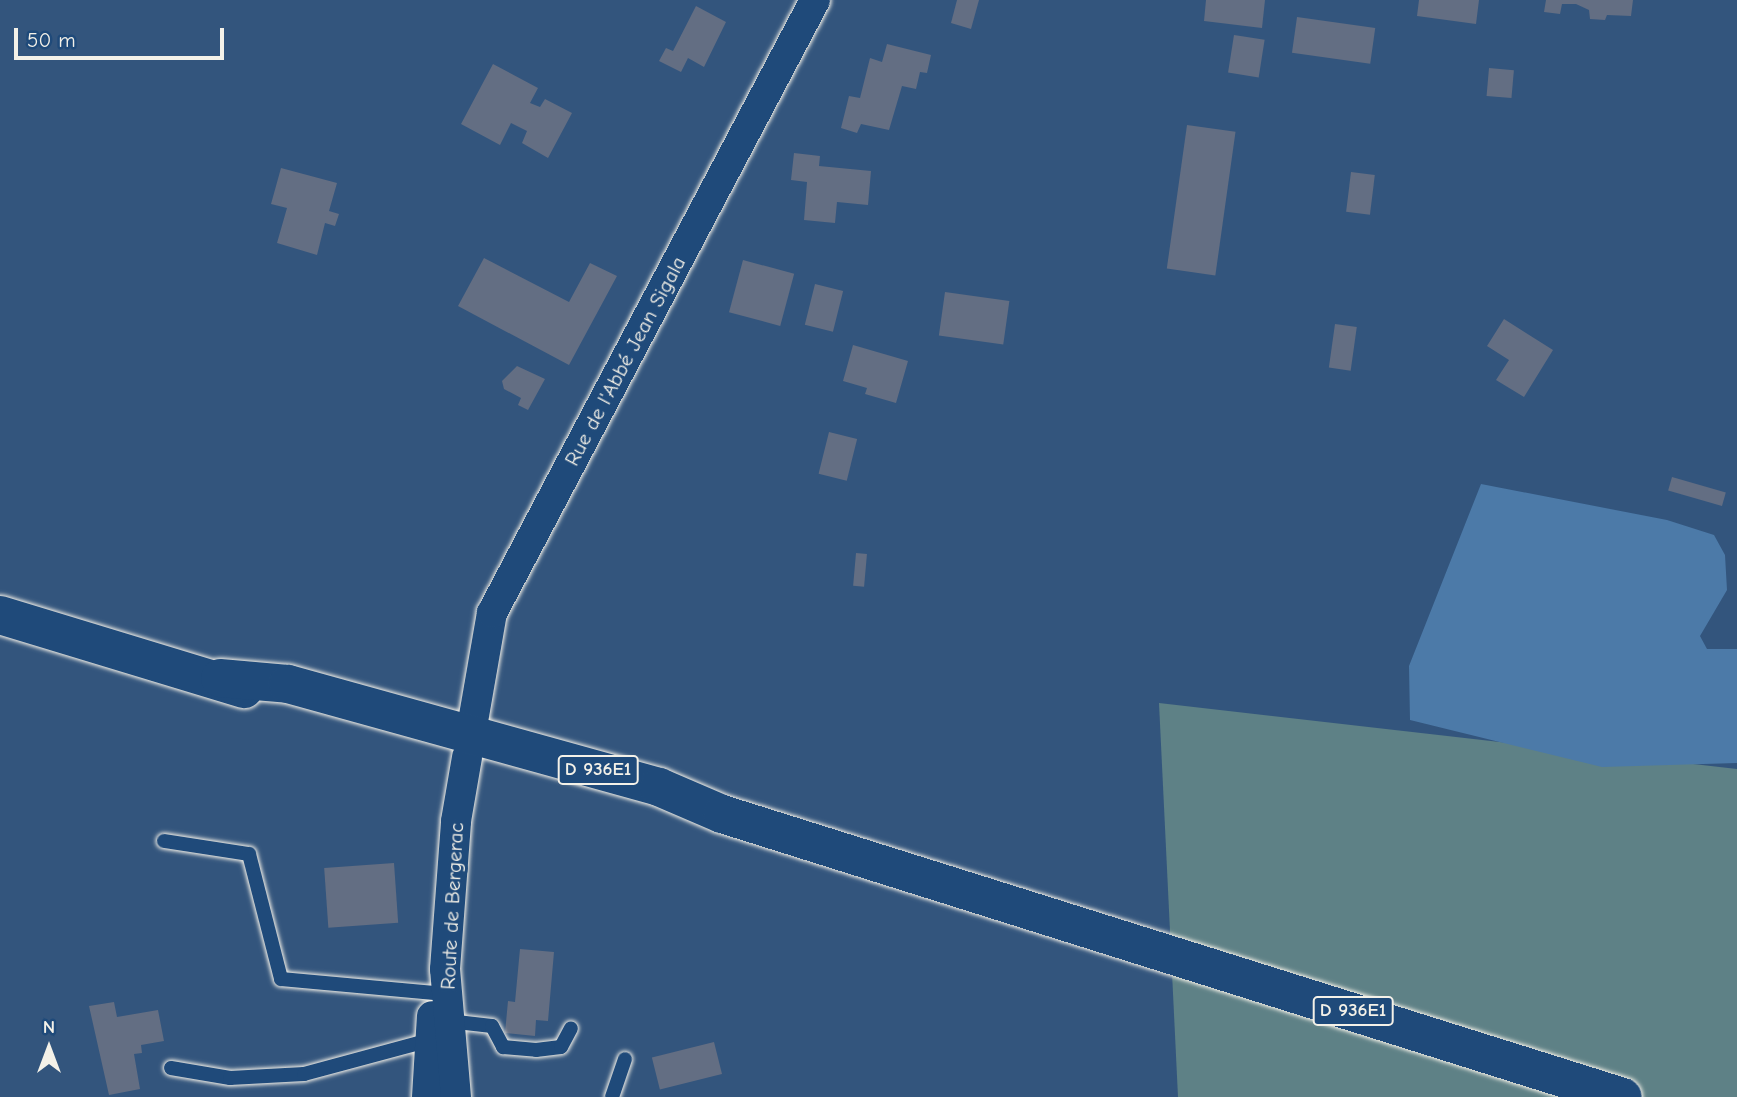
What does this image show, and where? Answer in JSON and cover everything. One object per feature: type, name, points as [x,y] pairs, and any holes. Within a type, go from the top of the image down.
[{"type":"main road","name":"D 936E1","points":[[0,615],[220,678],[283,706],[469,745],[654,809],[722,814],[1623,1097]]},
{"type":"street","name":"Rue de l'Abbé Jean Sigala","points":[[469,745],[492,613],[815,0]]},
{"type":"street","name":"Route de Bergerac","points":[[456,1097],[439,1031],[439,981],[456,821],[469,745]]},
{"type":"street","points":[[427,1097],[439,1031]]},
{"type":"lane","points":[[164,841],[248,854],[281,979],[439,981]]},
{"type":"lane","points":[[171,1068],[230,1078],[304,1074],[439,1031],[492,1026],[503,1046],[536,1050],[561,1047],[571,1028]]},
{"type":"lane","points":[[612,1097],[625,1059]]},
{"type":"green space","points":[[1159,703],[1737,769],[1737,1097],[1178,1097]]},
{"type":"water","points":[[1481,484],[1667,520],[1714,535],[1725,555],[1727,590],[1700,636],[1707,649],[1737,649],[1737,763],[1602,767],[1410,720],[1409,666]]},
{"type":"building","points":[[957,0],[979,0],[971,29],[951,23]]},
{"type":"building","points":[[1206,0],[1265,0],[1262,28],[1204,21]]},
{"type":"building","points":[[1419,0],[1479,0],[1476,24],[1417,16]]},
{"type":"building","points":[[1546,0],[1633,0],[1631,16],[1607,15],[1605,20],[1590,19],[1589,10],[1576,4],[1562,4],[1560,14],[1544,12]]},
{"type":"building","points":[[696,6],[726,22],[704,67],[688,58],[681,72],[659,61],[666,48],[673,51]]},
{"type":"building","points":[[1297,17],[1375,28],[1370,64],[1292,53]]},
{"type":"building","points":[[1234,35],[1265,40],[1259,77],[1228,73]]},
{"type":"building","points":[[887,44],[931,55],[927,73],[920,72],[916,89],[902,86],[889,130],[861,124],[857,133],[841,128],[849,96],[860,98],[870,58],[882,62]]},
{"type":"building","points":[[493,64],[538,88],[530,103],[540,107],[545,99],[572,113],[548,158],[522,143],[527,131],[511,123],[500,145],[461,124]]},
{"type":"building","points":[[1489,68],[1514,70],[1511,98],[1487,96]]},
{"type":"building","points":[[1187,125],[1236,132],[1215,275],[1167,269]]},
{"type":"building","points":[[794,153],[820,156],[819,166],[871,171],[868,205],[837,202],[835,223],[804,220],[807,182],[791,180]]},
{"type":"building","points":[[281,168],[337,183],[329,211],[339,214],[335,226],[325,223],[317,255],[277,243],[287,208],[271,204]]},
{"type":"building","points":[[1351,172],[1375,175],[1370,215],[1346,212]]},
{"type":"building","points":[[484,258],[569,302],[590,263],[617,276],[569,365],[458,306]]},
{"type":"building","points":[[743,260],[794,274],[780,326],[729,312]]},
{"type":"building","points":[[815,284],[843,291],[833,332],[805,325]]},
{"type":"building","points":[[945,292],[1009,301],[1003,345],[939,336]]},
{"type":"building","points":[[1504,319],[1553,350],[1524,397],[1496,380],[1509,360],[1487,346]]},
{"type":"building","points":[[1335,324],[1357,327],[1351,371],[1329,368]]},
{"type":"building","points":[[853,345],[908,361],[896,403],[865,394],[867,388],[843,381]]},
{"type":"building","points":[[517,366],[545,379],[528,410],[518,405],[521,398],[504,389],[502,381]]},
{"type":"building","points":[[829,432],[857,439],[847,481],[819,474]]},
{"type":"building","points":[[1672,477],[1726,492],[1722,506],[1668,490]]},
{"type":"building","points":[[856,553],[867,554],[864,587],[853,586]]},
{"type":"building","points":[[394,863],[398,923],[328,928],[324,868]]},
{"type":"building","points":[[520,949],[554,952],[548,1021],[536,1020],[535,1036],[505,1033],[508,1001],[515,1002]]},
{"type":"building","points":[[114,1002],[117,1017],[158,1010],[164,1041],[141,1045],[142,1053],[134,1054],[140,1089],[109,1095],[89,1006]]},
{"type":"building","points":[[714,1042],[722,1074],[660,1090],[652,1057]]}]
